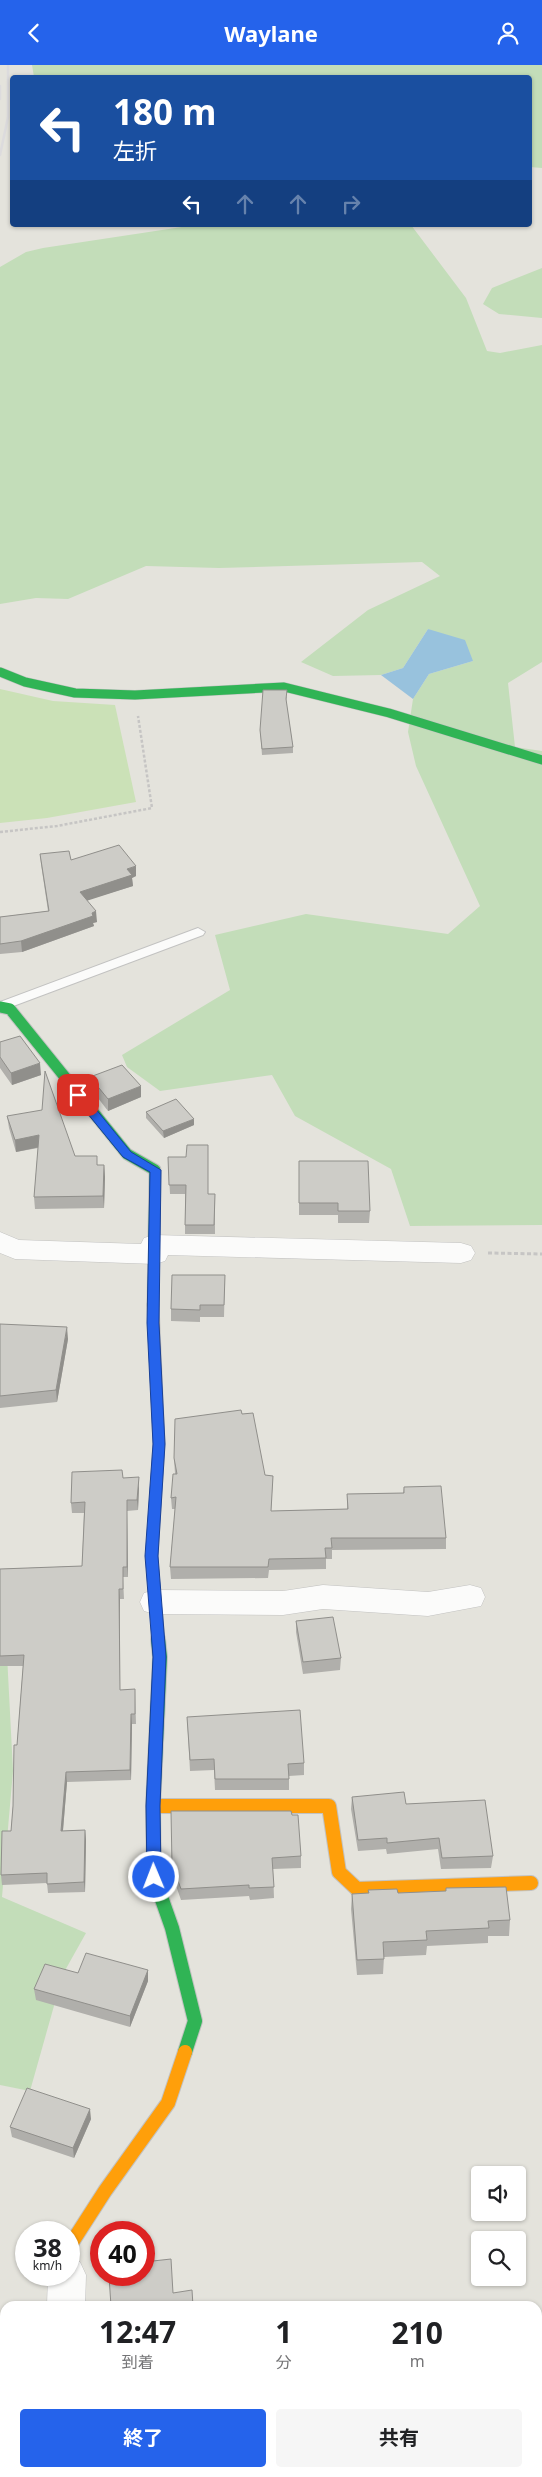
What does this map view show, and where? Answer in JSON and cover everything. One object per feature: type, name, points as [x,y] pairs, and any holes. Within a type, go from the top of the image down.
[{"type":"street","points":[[0,672],[25,682],[75,693],[134,695],[284,687],[389,713],[542,760]]},
{"type":"street","points":[[1,1007],[10,1009],[127,1155],[155,1170],[153,1323],[159,1444],[152,1556],[160,1657],[153,1806],[154,1877],[172,1929],[195,2021],[168,2103],[105,2191],[80,2230]]},
{"type":"street","points":[[0,1242],[15,1249],[461,1253]]},
{"type":"street","points":[[155,1602],[283,1603],[323,1597],[428,1604],[470,1597]]},
{"type":"street","points":[[153,1806],[329,1805],[339,1872],[357,1889],[531,1883]]},
{"type":"street","points":[[66,2301],[67,2286]]},
{"type":"lane","points":[[1,1007],[198,932]]},
{"type":"path","points":[[0,832],[57,826],[152,808],[134,695]]},
{"type":"path","points":[[461,1253],[542,1254]]},
{"type":"green space","points":[[32,65],[542,65],[542,168],[532,167],[532,75],[34,75]]},
{"type":"green space","points":[[182,227],[413,227],[466,298],[487,351],[500,353],[542,345],[542,662],[508,683],[515,747],[542,751],[542,1225],[410,1226],[391,1169],[295,1116],[272,1075],[160,1091],[127,1067],[122,1055],[230,990],[215,935],[306,914],[448,934],[480,906],[416,766],[408,732],[413,699],[429,674],[473,661],[428,629],[403,668],[381,675],[333,676],[301,662],[368,610],[440,576],[422,562],[219,568],[146,566],[68,599],[36,598],[0,604],[0,267],[26,252]]},
{"type":"green space","points":[[542,268],[542,318],[499,314],[483,304],[492,288]]},
{"type":"green space","points":[[0,689],[53,701],[115,705],[136,802],[47,818],[0,823]]},
{"type":"green space","points":[[0,1575],[3,1577],[13,1771],[2,1897],[86,1933],[63,1974],[30,2091],[0,2085]]},
{"type":"water","points":[[428,629],[465,640],[473,661],[429,674],[413,699],[381,675],[403,668]]},
{"type":"building","points":[[263,690],[287,690],[286,699],[293,747],[262,749],[260,730]]},
{"type":"building","points":[[119,845],[136,866],[127,869],[132,875],[80,892],[96,911],[92,913],[93,916],[21,941],[0,944],[0,917],[49,911],[40,854],[69,851],[71,860]]},
{"type":"building","points":[[20,1036],[40,1063],[11,1073],[0,1057],[0,1042]]},
{"type":"building","points":[[122,1065],[141,1086],[108,1099],[90,1077]]},
{"type":"building","points":[[45,1071],[75,1156],[97,1156],[97,1165],[104,1165],[103,1196],[34,1197],[39,1135],[15,1140],[7,1116],[42,1110]]},
{"type":"building","points":[[176,1099],[194,1119],[163,1131],[146,1112]]},
{"type":"building","points":[[187,1145],[208,1145],[208,1194],[215,1194],[214,1225],[185,1225],[186,1185],[169,1185],[168,1157],[186,1157]]},
{"type":"building","points":[[299,1161],[368,1161],[370,1211],[338,1211],[338,1203],[299,1203]]},
{"type":"building","points":[[172,1275],[225,1275],[224,1305],[200,1305],[200,1310],[171,1309]]},
{"type":"building","points":[[0,1324],[67,1327],[56,1390],[0,1396]]},
{"type":"building","points":[[241,1410],[242,1414],[253,1413],[265,1475],[273,1476],[271,1511],[348,1509],[347,1494],[404,1493],[404,1487],[441,1486],[446,1538],[331,1538],[332,1548],[325,1548],[326,1558],[269,1559],[268,1567],[170,1567],[176,1497],[171,1498],[173,1474],[177,1474],[174,1458],[175,1419]]},
{"type":"building","points":[[122,1470],[123,1478],[139,1477],[137,1500],[127,1500],[127,1567],[123,1567],[123,1589],[119,1589],[120,1690],[135,1689],[135,1714],[131,1714],[130,1770],[66,1772],[61,1831],[85,1830],[84,1882],[47,1884],[47,1873],[1,1875],[2,1831],[11,1831],[14,1745],[17,1745],[24,1655],[0,1656],[0,1569],[82,1566],[85,1502],[71,1503],[72,1472]]},
{"type":"building","points":[[333,1617],[341,1658],[303,1662],[296,1621]]},
{"type":"building","points":[[300,1710],[304,1763],[288,1764],[289,1779],[215,1779],[214,1759],[190,1760],[187,1717]]},
{"type":"building","points":[[404,1792],[406,1804],[485,1800],[493,1856],[442,1858],[439,1838],[387,1843],[387,1838],[358,1840],[352,1797]]},
{"type":"building","points":[[171,1811],[291,1811],[292,1815],[298,1815],[301,1856],[272,1858],[274,1887],[249,1888],[249,1885],[181,1889],[172,1865]]},
{"type":"building","points":[[506,1887],[510,1920],[488,1921],[489,1928],[426,1931],[427,1940],[383,1942],[384,1959],[357,1960],[352,1894],[369,1893],[368,1890],[397,1889],[398,1893],[446,1891],[446,1888]]},
{"type":"building","points":[[86,1953],[148,1970],[130,2016],[34,1989],[45,1964],[78,1973]]},
{"type":"building","points":[[27,2088],[90,2109],[73,2148],[10,2127]]},
{"type":"building","points":[[171,2259],[173,2293],[192,2290],[193,2301],[111,2301],[110,2286],[155,2286],[155,2261]]},
{"type":"railway","points":[[0,155],[8,117],[8,65]]},
{"type":"railway","points":[[0,86],[0,99]]},
{"type":"traffic: fast","points":[[0,672],[25,682],[75,693],[135,695],[284,687],[389,713],[542,760]]},
{"type":"traffic: fast","points":[[0,1007],[10,1009],[127,1154],[155,1170],[153,1305]]},
{"type":"traffic: fast","points":[[153,1573],[160,1657],[153,1806],[154,1877],[172,1928],[195,2021],[185,2052]]},
{"type":"traffic: slow","points":[[153,1305],[159,1444],[152,1556],[153,1573]]},
{"type":"traffic: slow","points":[[153,1806],[329,1806],[339,1872],[357,1889],[531,1883]]},
{"type":"traffic: slow","points":[[80,2230],[105,2191],[168,2103],[185,2052]]},
{"type":"route","points":[[78,1095],[127,1155],[155,1170],[153,1323],[159,1444],[152,1556],[160,1657],[153,1806],[154,1877]]}]
